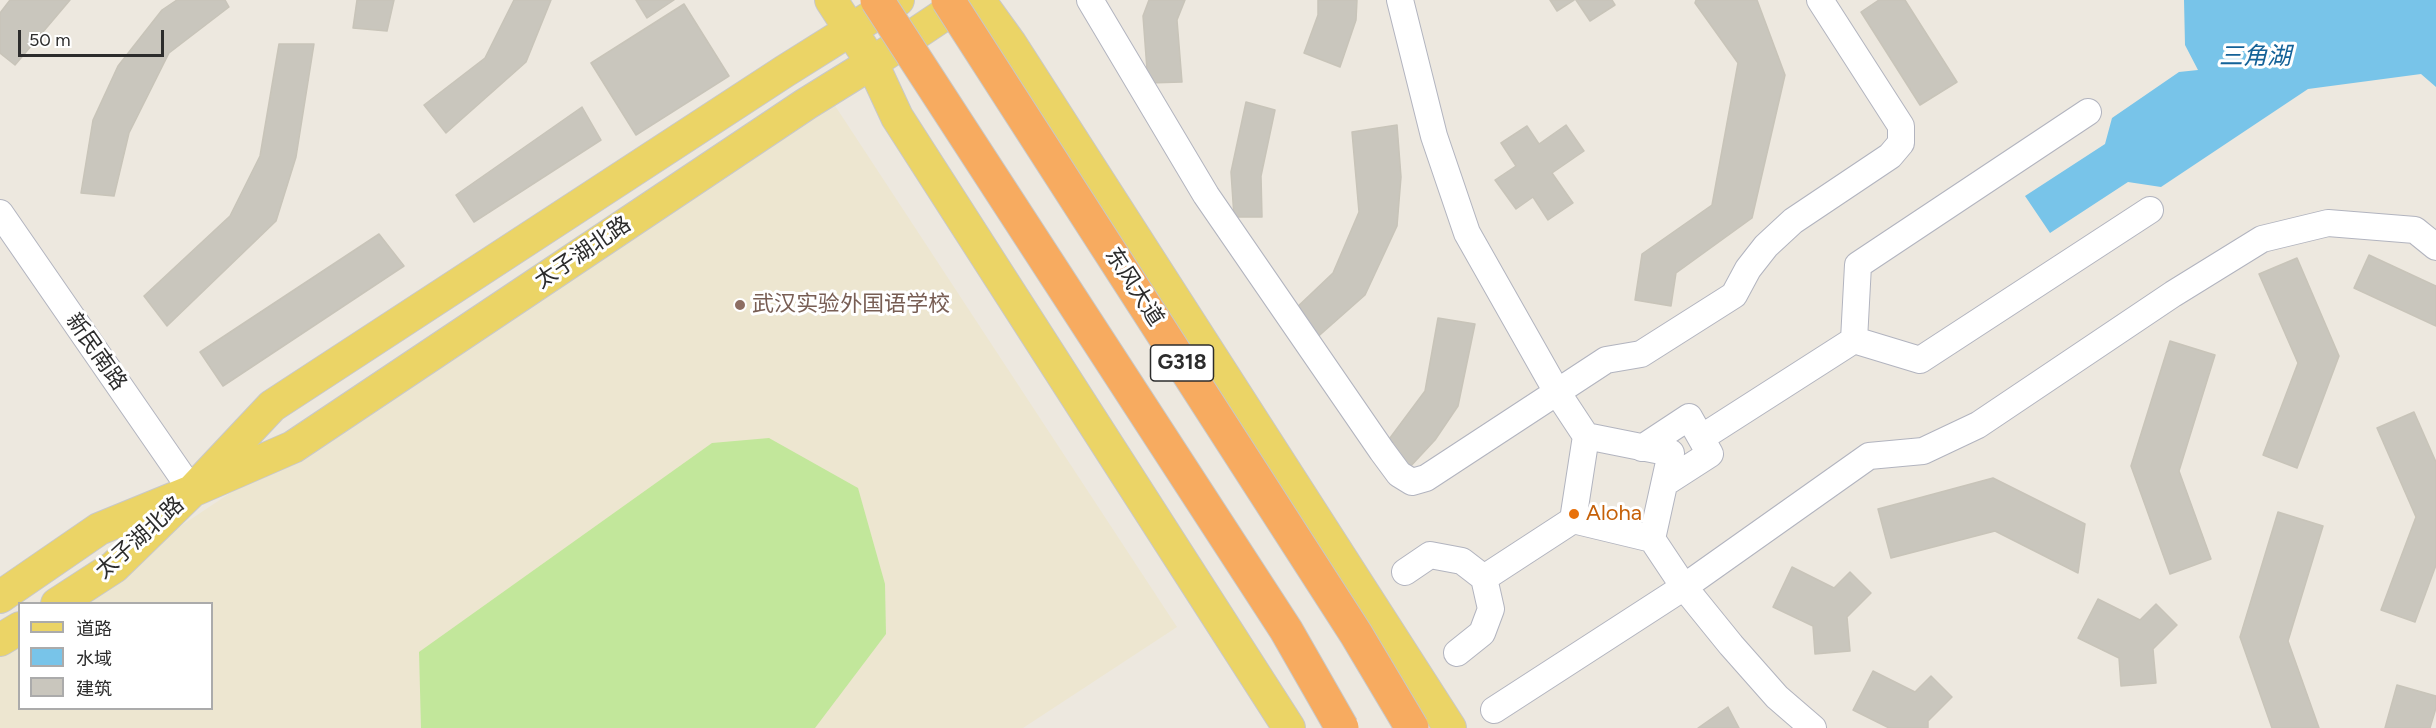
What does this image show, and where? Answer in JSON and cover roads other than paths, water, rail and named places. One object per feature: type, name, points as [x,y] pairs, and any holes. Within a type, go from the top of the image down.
[{"type":"highway","name":"G318","points":[[877,0],[1286,630],[1342,728]]},
{"type":"highway","name":"东风大道","points":[[948,0],[1356,634],[1412,728]]},
{"type":"main road","points":[[831,0],[872,63],[897,117],[1289,728]]},
{"type":"main road","name":"太子湖北路","points":[[59,602],[114,567],[192,491],[272,406],[898,0]]},
{"type":"main road","name":"太子湖北路","points":[[0,597],[99,529],[293,447],[806,104],[966,0]]},
{"type":"main road","points":[[979,0],[1016,53],[1450,728]]},
{"type":"main road","points":[[0,640],[18,629]]},
{"type":"street","points":[[1090,0],[1206,195],[1399,474],[1412,482],[1426,478],[1606,360],[1641,354],[1734,295],[1748,269],[1766,246],[1793,221],[1890,156],[1901,143],[1901,126],[1820,0]]},
{"type":"street","points":[[1400,0],[1434,136],[1467,233],[1557,392],[1586,436],[1573,520]]},
{"type":"street","points":[[1854,340],[1858,265],[2088,112]]},
{"type":"street","points":[[1701,438],[1854,340],[1920,360],[2150,210]]},
{"type":"street","name":"新民南路","points":[[0,213],[192,491]]},
{"type":"street","points":[[1494,710],[1684,587],[1869,456],[1923,451],[1978,425],[2173,294],[2262,239],[2328,223],[2415,230],[2436,247]]},
{"type":"street","points":[[1642,448],[1689,417],[1710,454],[1665,483]]},
{"type":"street","points":[[1586,436],[1671,453],[1652,539]]},
{"type":"street","points":[[1484,578],[1573,520],[1652,539],[1684,587],[1776,697],[1813,728]]},
{"type":"street","points":[[1405,572],[1430,555],[1462,561],[1484,578],[1491,609],[1482,633],[1457,653]]},
{"type":"water","name":"三角湖","points":[[2184,0],[2436,0],[2436,87],[2421,74],[2308,89],[2161,187],[2128,182],[2050,233],[2025,196],[2105,144],[2112,118],[2179,72],[2198,70],[2185,45]]},
{"type":"place","name":"武汉实验外国语学校","points":[[740,305]]},
{"type":"place","name":"Aloha","points":[[1574,514]]}]
